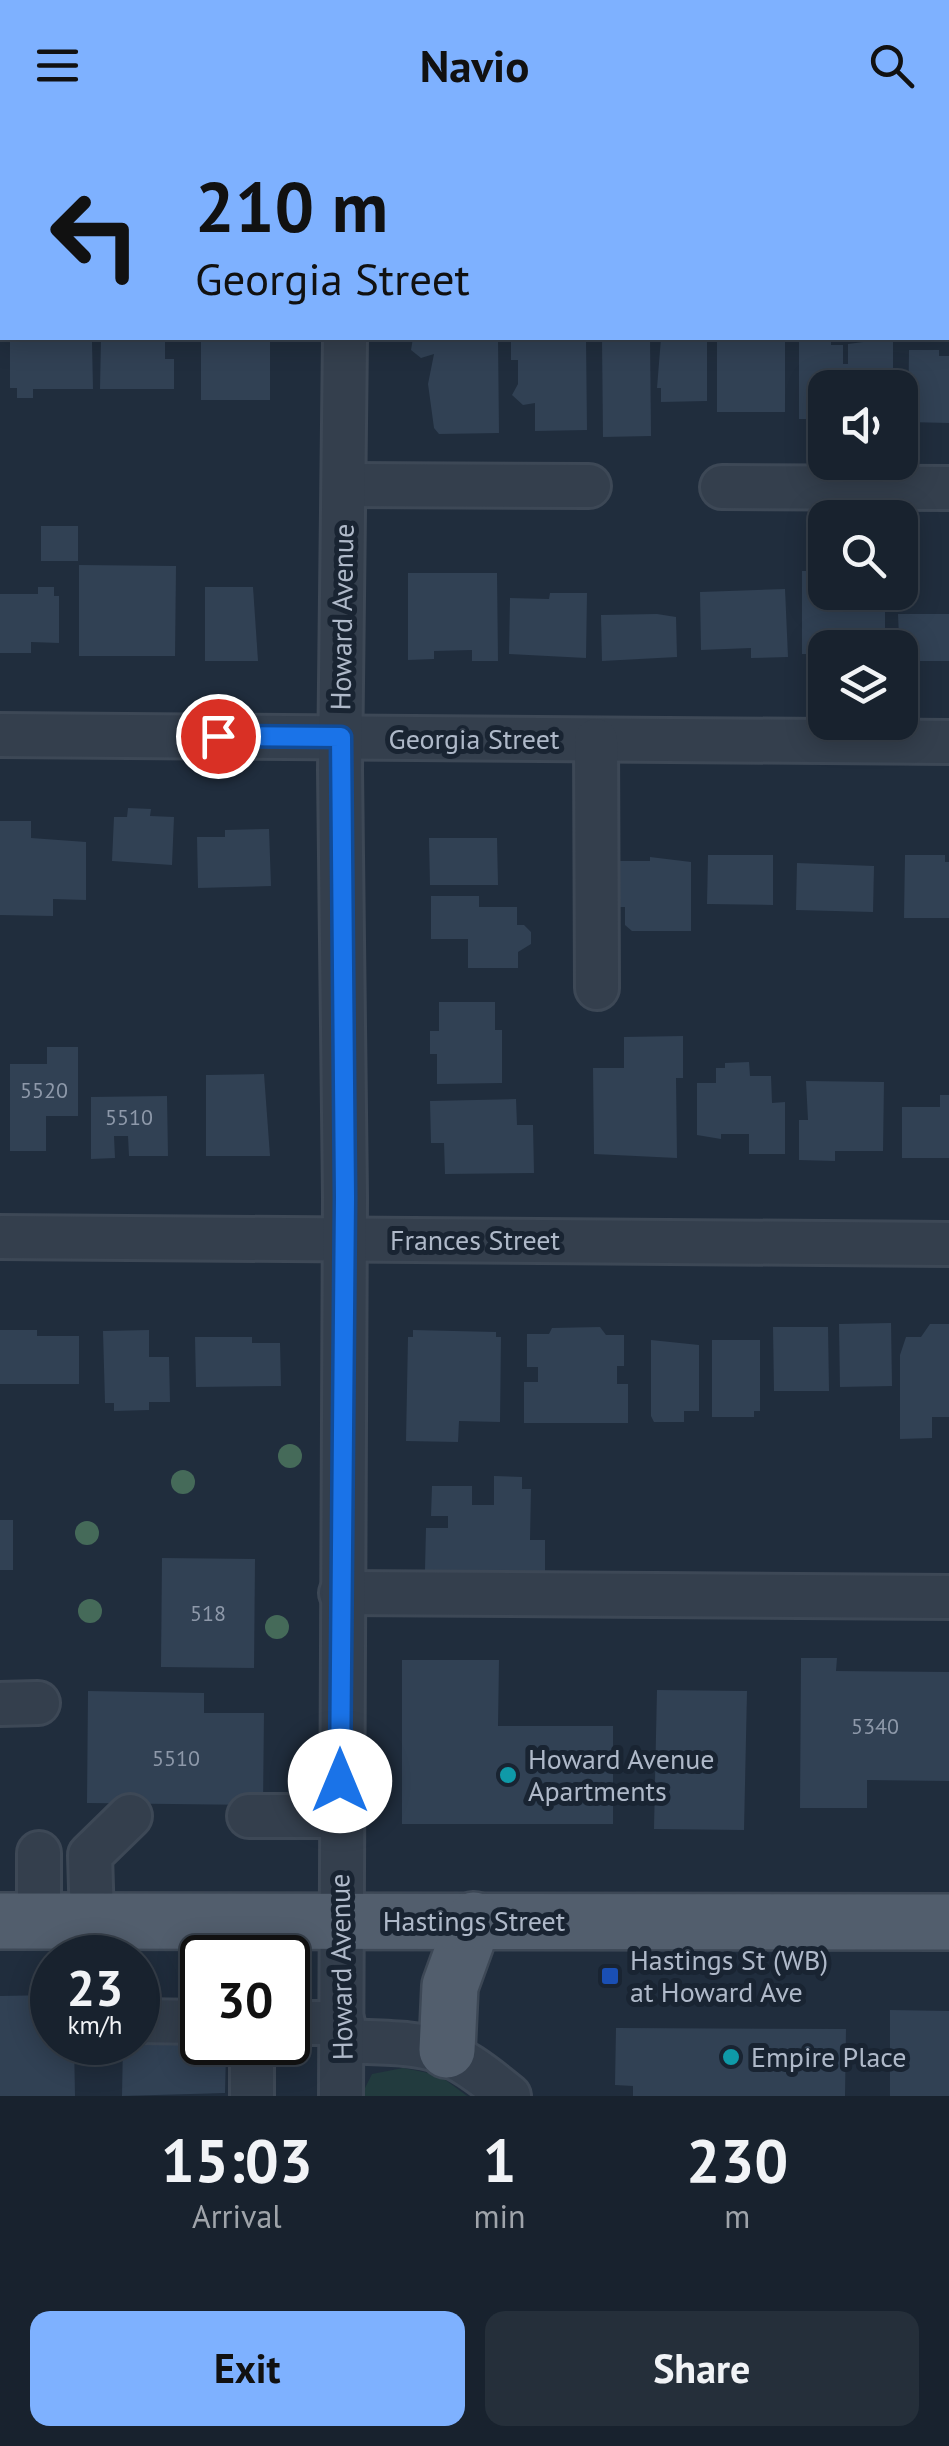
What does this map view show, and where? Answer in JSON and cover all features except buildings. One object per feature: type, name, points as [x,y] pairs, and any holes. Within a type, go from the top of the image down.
[{"type":"main road","points":[[447,2050],[450,1986],[474,1920]]},
{"type":"main road","name":"Hastings Street","points":[[44,1921],[949,1922]]},
{"type":"street","name":"Howard Avenue","points":[[342,2096],[341,737],[345,340]]},
{"type":"street","points":[[344,485],[589,486]]},
{"type":"street","points":[[722,487],[949,488]]},
{"type":"street","name":"Georgia Street","points":[[0,735],[949,742]]},
{"type":"street","points":[[596,740],[597,988]]},
{"type":"street","name":"Frances Street","points":[[0,1238],[949,1244]]},
{"type":"street","points":[[341,1593],[949,1597]]},
{"type":"street","points":[[44,1921],[90,1855],[130,1816]]},
{"type":"street","points":[[249,1816],[340,1816]]},
{"type":"street","points":[[39,1852],[44,1921]]},
{"type":"street","points":[[310,2027],[447,2050],[510,2096]]},
{"type":"street","points":[[252,2065],[252,2096]]},
{"type":"green space","points":[[403,2068],[439,2075],[467,2096],[361,2096],[372,2074]]},
{"type":"place","name":"Howard Avenue Apartments","points":[[508,1775]]},
{"type":"place","name":"Hastings St (WB) at Howard Ave","points":[[610,1976]]},
{"type":"place","name":"Empire Place","points":[[731,2057]]},
{"type":"route","points":[[218,736],[341,737],[345,1197],[340,1781]]}]
